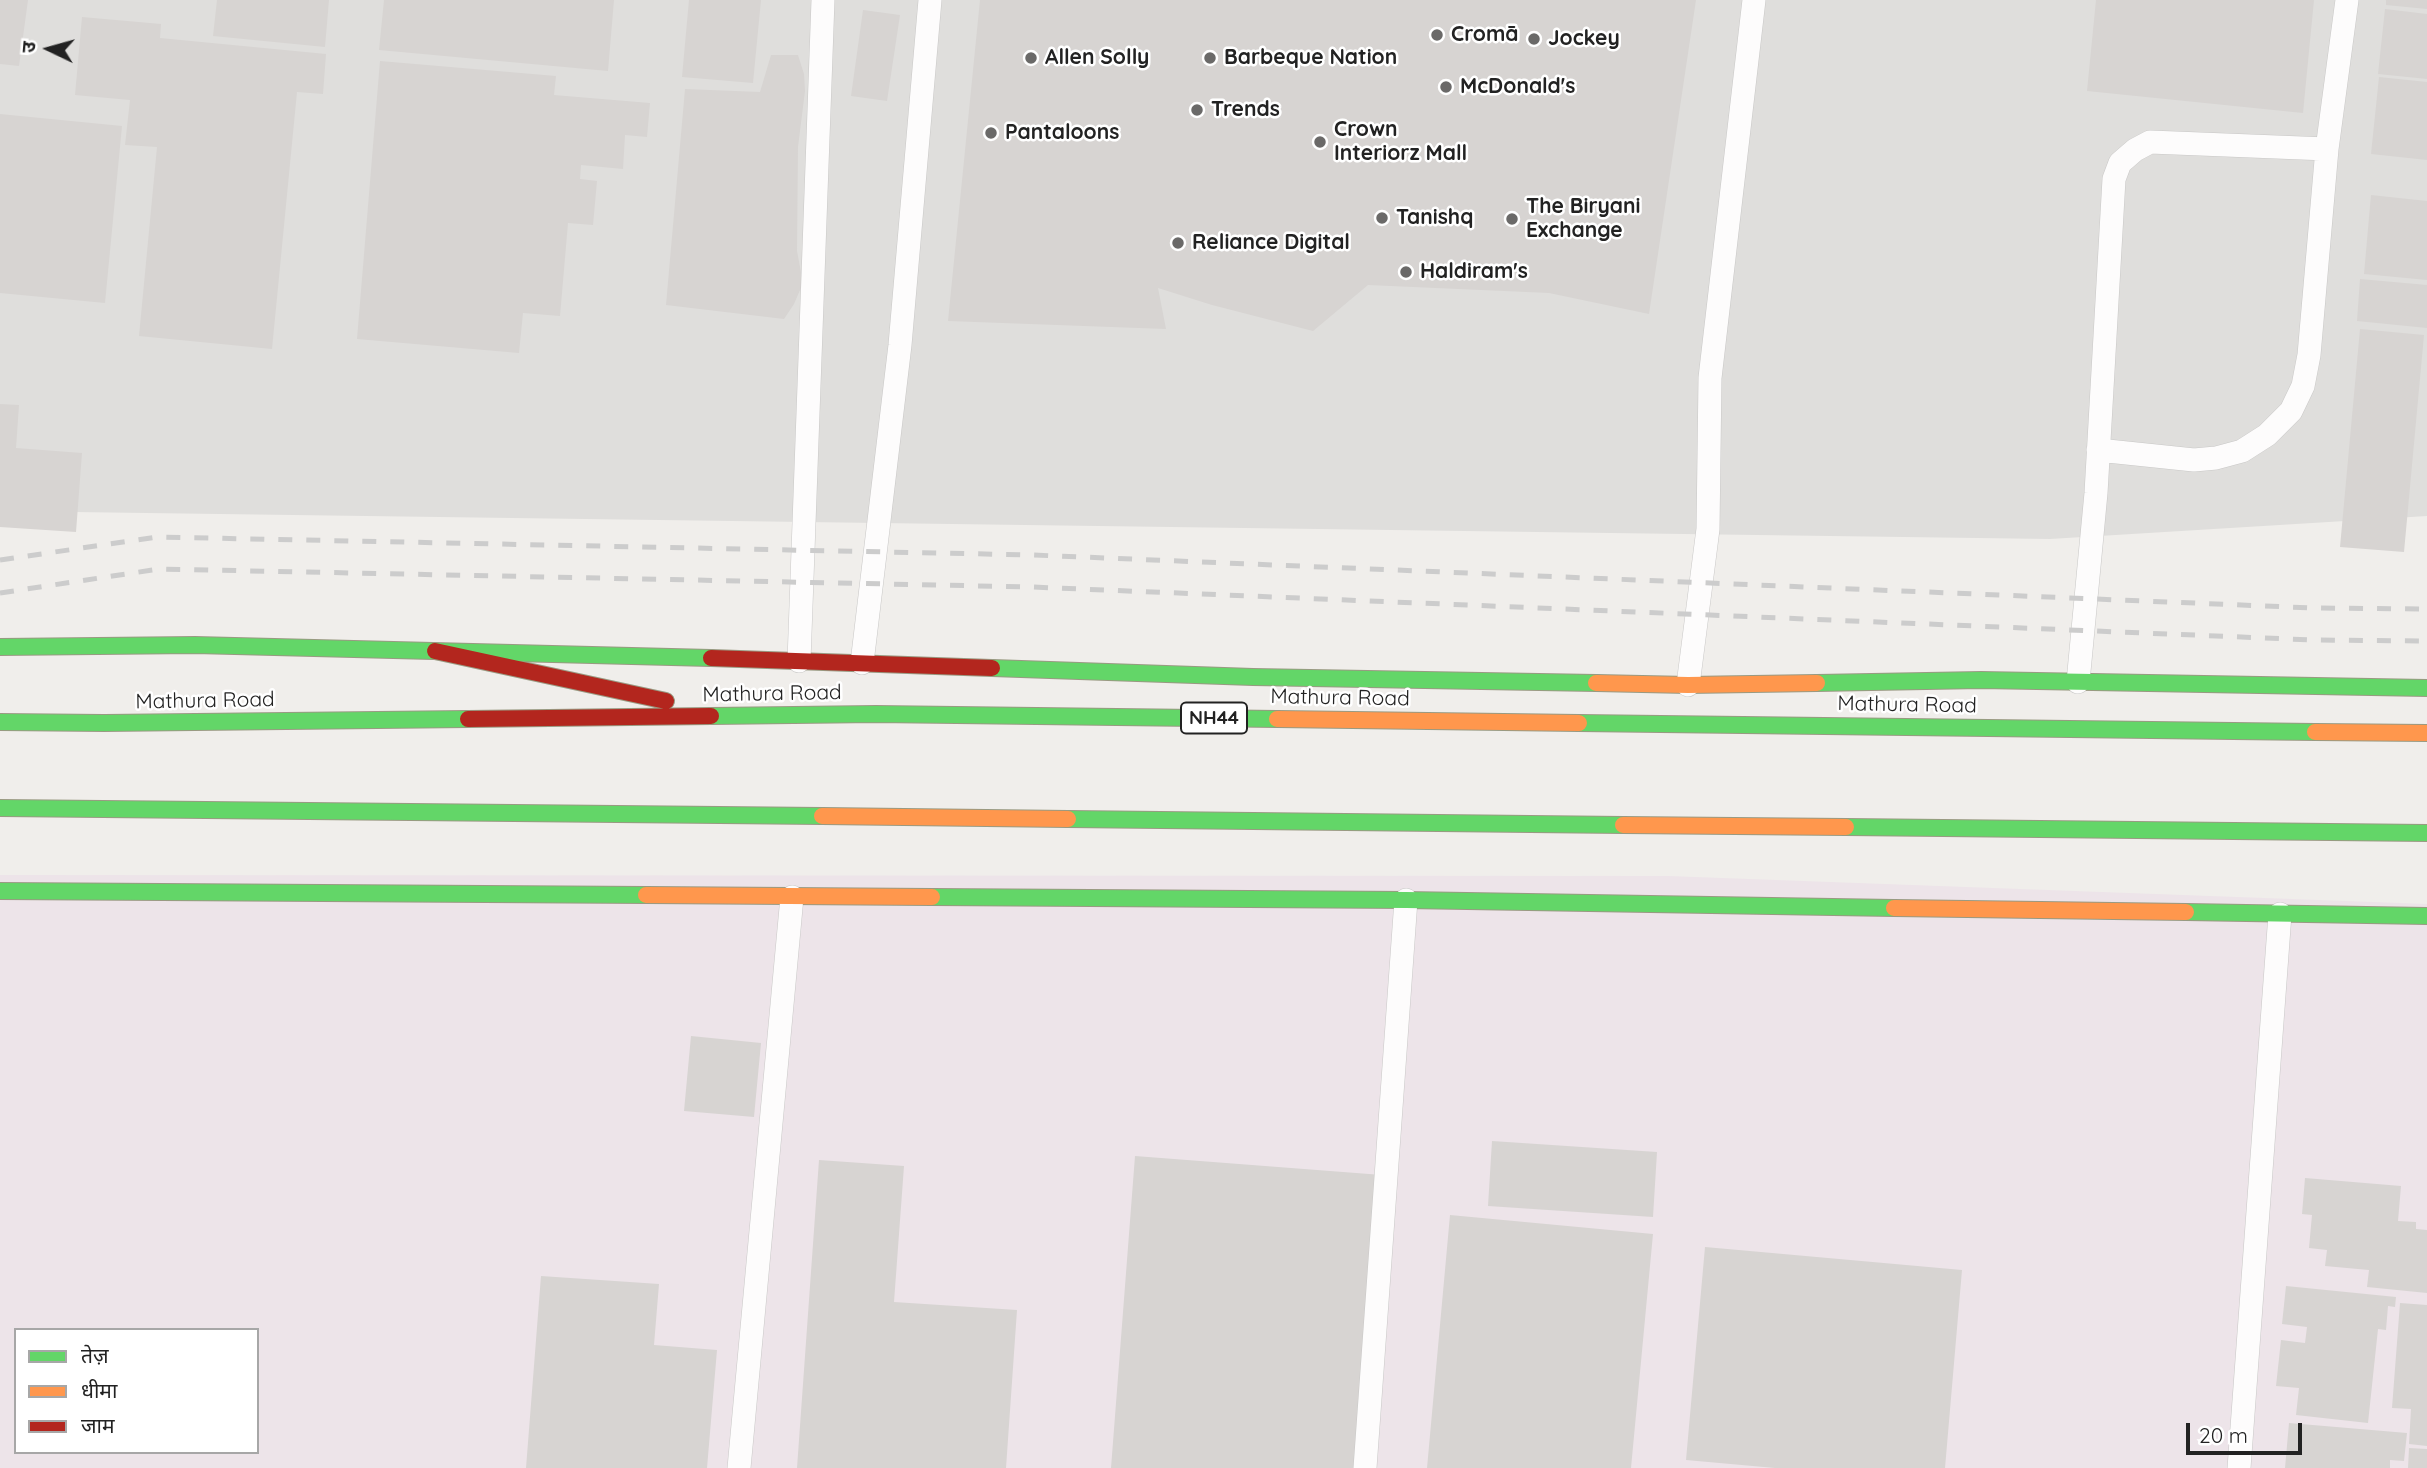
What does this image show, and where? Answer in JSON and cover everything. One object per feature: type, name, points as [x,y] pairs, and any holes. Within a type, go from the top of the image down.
[{"type":"main road","points":[[0,647],[195,645],[799,661],[1253,677],[1688,685],[1981,680],[2427,688]]},
{"type":"main road","points":[[435,651],[733,716]]},
{"type":"main road","name":"Mathura Road","points":[[0,722],[876,714],[2427,733]]},
{"type":"main road","points":[[0,807],[2427,833]]},
{"type":"main road","points":[[0,891],[1406,900],[2427,916]]},
{"type":"lane","points":[[799,661],[822,0]]},
{"type":"lane","points":[[862,663],[900,345],[930,0]]},
{"type":"lane","points":[[1688,685],[1708,529],[1710,378],[1754,0]]},
{"type":"lane","points":[[2098,450],[2194,460],[2216,458],[2250,446],[2267,435],[2291,411],[2303,386],[2309,355],[2327,149],[2347,0]]},
{"type":"lane","points":[[2078,682],[2098,450],[2114,178],[2120,163],[2134,150],[2150,142],[2327,149]]},
{"type":"lane","points":[[740,1468],[792,897]]},
{"type":"lane","points":[[1365,1468],[1406,900]]},
{"type":"lane","points":[[2239,1468],[2280,914]]},
{"type":"shaded area","points":[[0,0],[2427,0],[2427,516],[2050,539],[0,511]]},
{"type":"shaded area","points":[[0,875],[1668,876],[2427,904],[2427,1468],[0,1468]]},
{"type":"building","points":[[0,0],[28,0],[19,66],[0,64]]},
{"type":"building","points":[[217,0],[329,0],[325,47],[213,36]]},
{"type":"building","points":[[384,0],[614,0],[608,71],[379,50]]},
{"type":"building","points":[[689,0],[761,0],[753,83],[682,77]]},
{"type":"building","name":"Crown Interiorz Mall","points":[[980,0],[1696,0],[1649,314],[1549,293],[1368,285],[1313,331],[1158,288],[1166,329],[948,321]]},
{"type":"building","points":[[2096,0],[2314,0],[2303,113],[2087,91]]},
{"type":"building","points":[[2386,0],[2427,0],[2427,9],[2386,5]]},
{"type":"building","points":[[2385,9],[2427,14],[2427,79],[2378,74]]},
{"type":"building","points":[[863,10],[900,15],[887,101],[851,96]]},
{"type":"building","points":[[82,17],[161,24],[160,38],[326,54],[323,94],[297,92],[272,349],[139,336],[157,147],[125,145],[130,100],[75,95]]},
{"type":"building","points":[[771,55],[798,55],[804,74],[805,91],[798,147],[797,251],[803,283],[784,319],[666,305],[685,89],[760,92]]},
{"type":"building","points":[[380,61],[556,76],[554,95],[650,103],[647,137],[625,135],[623,169],[581,165],[580,179],[597,181],[593,225],[568,223],[560,316],[523,313],[519,353],[357,339]]},
{"type":"building","points":[[2379,77],[2427,82],[2427,160],[2371,154]]},
{"type":"building","points":[[0,114],[122,126],[105,303],[0,293]]},
{"type":"building","points":[[2371,195],[2427,201],[2427,280],[2364,274]]},
{"type":"building","points":[[2360,279],[2427,285],[2427,328],[2357,321]]},
{"type":"building","points":[[2360,329],[2424,335],[2404,552],[2340,547]]},
{"type":"building","points":[[0,404],[19,405],[16,448],[82,453],[76,532],[0,527]]},
{"type":"building","points":[[691,1036],[761,1043],[754,1117],[684,1111]]},
{"type":"building","points":[[1492,1141],[1657,1152],[1653,1217],[1488,1206]]},
{"type":"building","points":[[1135,1156],[1382,1175],[1358,1468],[1111,1468]]},
{"type":"building","points":[[819,1160],[904,1166],[894,1302],[1017,1310],[1006,1468],[797,1468]]},
{"type":"building","points":[[2305,1178],[2401,1186],[2398,1221],[2416,1222],[2416,1229],[2427,1230],[2427,1293],[2367,1287],[2369,1270],[2325,1266],[2327,1250],[2309,1248],[2312,1215],[2302,1214]]},
{"type":"building","points":[[1450,1215],[1653,1234],[1631,1468],[1427,1468]]},
{"type":"building","points":[[1705,1247],[1962,1270],[1945,1468],[1775,1468],[1686,1460]]},
{"type":"building","points":[[541,1276],[659,1284],[654,1345],[717,1350],[707,1468],[526,1468]]},
{"type":"building","points":[[2286,1286],[2396,1297],[2395,1307],[2388,1306],[2386,1330],[2378,1329],[2368,1423],[2296,1415],[2299,1388],[2276,1386],[2281,1340],[2305,1343],[2307,1327],[2282,1324]]},
{"type":"building","points":[[2400,1303],[2427,1305],[2427,1446],[2409,1444],[2411,1409],[2392,1408]]},
{"type":"building","points":[[2289,1423],[2407,1433],[2404,1461],[2390,1460],[2390,1468],[2285,1468]]},
{"type":"building","points":[[2409,1448],[2427,1449],[2427,1468],[2408,1468]]},
{"type":"railway","points":[[0,560],[157,537],[1033,555],[2313,608],[2427,609]]},
{"type":"railway","points":[[0,593],[159,569],[1032,587],[2313,640],[2427,641]]},
{"type":"traffic: fast","points":[[0,647],[195,645],[711,658]]},
{"type":"traffic: fast","points":[[992,668],[1253,677],[1596,683]]},
{"type":"traffic: fast","points":[[1817,683],[1981,680],[2427,688]]},
{"type":"traffic: fast","points":[[711,716],[876,714],[1277,719]]},
{"type":"traffic: fast","points":[[0,722],[468,719]]},
{"type":"traffic: fast","points":[[1579,723],[2315,732]]},
{"type":"traffic: fast","points":[[0,808],[822,816]]},
{"type":"traffic: fast","points":[[1068,819],[1623,825]]},
{"type":"traffic: fast","points":[[1846,827],[2427,833]]},
{"type":"traffic: fast","points":[[0,891],[646,895]]},
{"type":"traffic: fast","points":[[932,897],[1406,900],[1894,908]]},
{"type":"traffic: fast","points":[[2186,912],[2427,916]]},
{"type":"traffic: slow","points":[[1596,683],[1817,683]]},
{"type":"traffic: slow","points":[[1277,719],[1579,723]]},
{"type":"traffic: slow","points":[[2315,732],[2427,733]]},
{"type":"traffic: slow","points":[[822,816],[1068,819]]},
{"type":"traffic: slow","points":[[1623,825],[1846,827]]},
{"type":"traffic: slow","points":[[646,895],[932,897]]},
{"type":"traffic: slow","points":[[1894,908],[2186,912]]},
{"type":"traffic: jam","points":[[435,651],[666,701]]},
{"type":"traffic: jam","points":[[711,658],[992,668]]},
{"type":"traffic: jam","points":[[468,719],[711,716]]},
{"type":"place","name":"Cromā","points":[[1437,35]]},
{"type":"place","name":"Jockey","points":[[1534,39]]},
{"type":"place","name":"Allen Solly","points":[[1031,58]]},
{"type":"place","name":"Barbeque Nation","points":[[1210,58]]},
{"type":"place","name":"McDonald's","points":[[1446,87]]},
{"type":"place","name":"Trends","points":[[1197,110]]},
{"type":"place","name":"Pantaloons","points":[[991,133]]},
{"type":"place","name":"Crown Interiorz Mall","points":[[1320,142]]},
{"type":"place","name":"Tanishq","points":[[1382,218]]},
{"type":"place","name":"The Biryani Exchange","points":[[1512,219]]},
{"type":"place","name":"Reliance Digital","points":[[1178,243]]},
{"type":"place","name":"Haldiram's","points":[[1406,272]]}]
